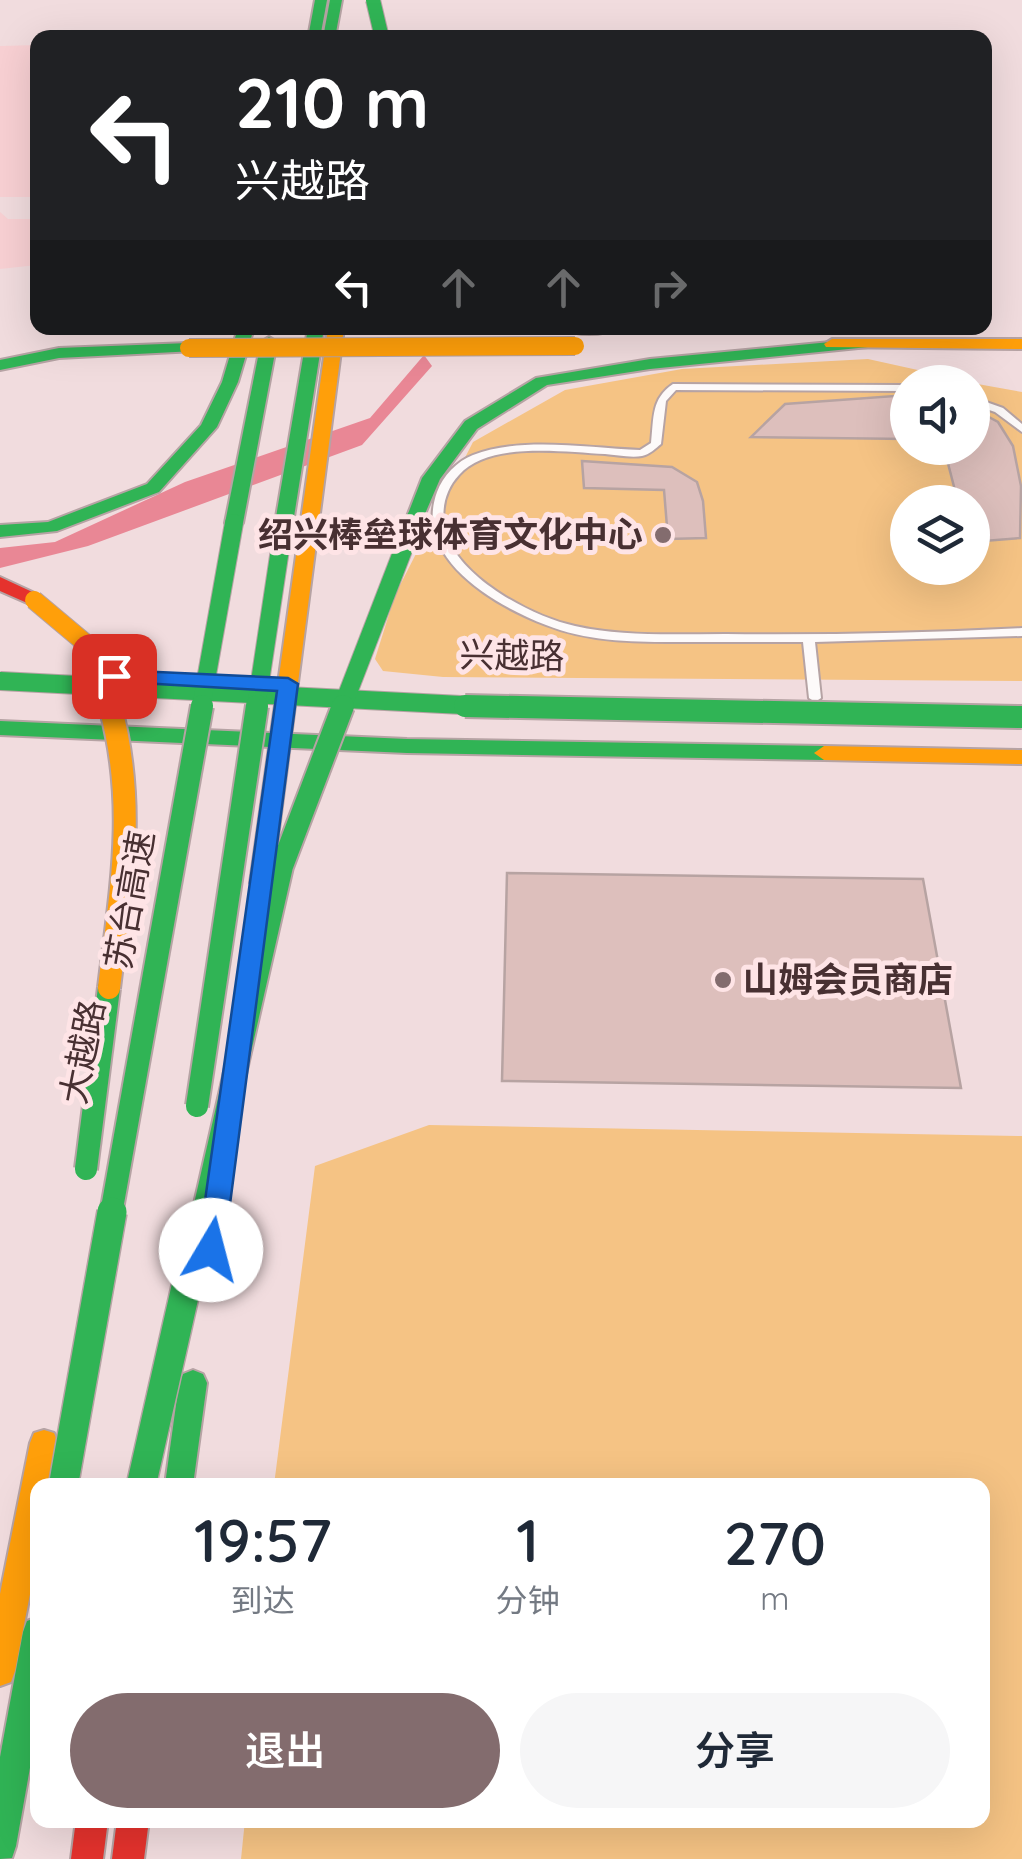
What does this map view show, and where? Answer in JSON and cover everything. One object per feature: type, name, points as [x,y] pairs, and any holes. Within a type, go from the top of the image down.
[{"type":"main road","points":[[315,30],[321,0]]},
{"type":"main road","points":[[330,30],[336,0]]},
{"type":"main road","points":[[364,30],[373,0]]},
{"type":"main road","points":[[373,0],[377,30]]},
{"type":"main road","points":[[0,532],[51,527],[153,488],[209,427],[230,382],[244,335]]},
{"type":"main road","name":"大越路","points":[[82,1244],[257,335]]},
{"type":"main road","name":"苏台高速","points":[[64,1478],[210,646],[271,335]]},
{"type":"main road","points":[[0,350],[58,342],[283,335]]},
{"type":"main road","points":[[193,1132],[315,335]]},
{"type":"main road","points":[[180,1478],[335,335]]},
{"type":"main road","points":[[143,1478],[282,866],[430,478],[471,425],[542,381],[650,364],[862,344]]},
{"type":"main road","points":[[0,365],[58,353],[189,348],[1022,344]]},
{"type":"main road","points":[[0,583],[34,600],[96,652],[125,761],[126,850],[84,1186]]},
{"type":"main road","name":"兴越路","points":[[0,670],[288,684],[1022,704]]},
{"type":"main road","points":[[0,682],[508,708],[1022,717]]},
{"type":"main road","points":[[0,699],[507,724],[1022,734]]},
{"type":"main road","points":[[0,728],[281,742],[1022,757]]},
{"type":"main road","points":[[143,1478],[188,1171]]},
{"type":"main road","points":[[63,1478],[76,1284]]},
{"type":"main road","points":[[37,1478],[48,1419]]},
{"type":"main road","points":[[0,1672],[30,1514]]},
{"type":"main road","points":[[0,1846],[30,1677]]},
{"type":"main road","points":[[87,1859],[91,1828]]},
{"type":"main road","points":[[128,1859],[132,1828]]},
{"type":"lane","points":[[890,388],[673,388],[661,400],[656,444],[642,452],[509,451],[480,455],[454,471],[441,492],[436,524],[458,565],[494,594],[556,626],[657,638],[1022,632]]},
{"type":"lane","points":[[990,407],[1022,429]]},
{"type":"lane","points":[[809,638],[815,698]]},
{"type":"shaded area","points":[[30,45],[30,197],[0,197],[0,46]]},
{"type":"shaded area","points":[[0,212],[8,219],[30,219],[30,266],[0,269]]},
{"type":"shaded area","points":[[424,355],[432,366],[362,445],[88,546],[0,568],[0,548],[55,542],[185,482],[370,418]]},
{"type":"shaded area","name":"绍兴棒垒球体育文化中心","points":[[868,359],[895,365],[890,365],[890,465],[990,465],[990,386],[1022,392],[1022,681],[443,677],[383,671],[375,659],[395,595],[473,442],[565,390],[682,369]]},
{"type":"shaded area","points":[[429,1125],[1022,1136],[1022,1859],[241,1859],[244,1828],[990,1828],[990,1478],[275,1478],[315,1166]]},
{"type":"building","points":[[890,396],[890,439],[751,437],[785,404]]},
{"type":"building","points":[[990,418],[998,422],[1013,446],[1021,486],[1020,538],[990,540],[990,485],[954,485],[948,465],[990,465]]},
{"type":"building","points":[[582,461],[672,467],[697,482],[706,538],[668,539],[664,490],[584,488]]},
{"type":"building","name":"山姆会员商店","points":[[507,873],[923,879],[961,1088],[502,1081]]},
{"type":"traffic: fast","points":[[315,30],[321,0]]},
{"type":"traffic: fast","points":[[330,30],[336,0]]},
{"type":"traffic: fast","points":[[373,0],[380,30]]},
{"type":"traffic: fast","points":[[0,531],[51,527],[153,488],[209,427],[230,382],[244,335]]},
{"type":"traffic: fast","points":[[284,523],[315,335]]},
{"type":"traffic: fast","points":[[234,523],[269,342]]},
{"type":"traffic: fast","points":[[415,519],[431,478],[471,425],[542,381],[650,364],[862,344]]},
{"type":"traffic: fast","points":[[0,365],[59,353],[189,348]]},
{"type":"traffic: fast","points":[[143,1478],[282,866],[415,519]]},
{"type":"traffic: fast","points":[[65,1478],[234,523]]},
{"type":"traffic: fast","points":[[197,1106],[284,523]]},
{"type":"traffic: fast","points":[[0,681],[508,708],[1022,717]]},
{"type":"traffic: fast","points":[[0,728],[407,746],[824,753]]},
{"type":"traffic: fast","points":[[86,1169],[109,988]]},
{"type":"traffic: fast","points":[[180,1478],[193,1383]]},
{"type":"traffic: fast","points":[[0,1846],[30,1677]]},
{"type":"traffic: slow","points":[[261,883],[335,335]]},
{"type":"traffic: slow","points":[[832,344],[1022,344]]},
{"type":"traffic: slow","points":[[189,348],[575,346]]},
{"type":"traffic: slow","points":[[34,600],[96,652],[125,761],[126,850],[109,988]]},
{"type":"traffic: slow","points":[[824,753],[1022,757]]},
{"type":"traffic: slow","points":[[37,1478],[44,1443]]},
{"type":"traffic: slow","points":[[0,1671],[30,1516]]},
{"type":"traffic: jam","points":[[0,583],[34,600]]},
{"type":"traffic: jam","points":[[87,1859],[91,1828]]},
{"type":"traffic: jam","points":[[128,1859],[132,1828]]},
{"type":"place","name":"绍兴棒垒球体育文化中心","points":[[663,535]]},
{"type":"place","name":"山姆会员商店","points":[[723,980]]},
{"type":"route","points":[[114,676],[288,684],[211,1250]]}]
